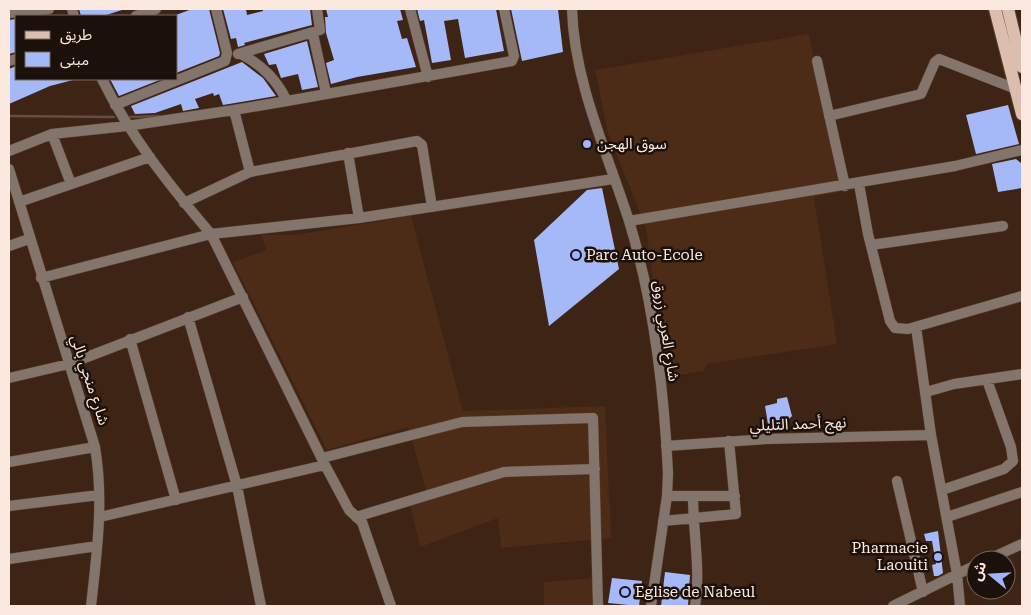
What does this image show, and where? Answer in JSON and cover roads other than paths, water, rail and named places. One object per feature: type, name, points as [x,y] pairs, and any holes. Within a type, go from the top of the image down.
[{"type":"main road","points":[[995,9],[1022,114]]},
{"type":"main road","points":[[1008,9],[1022,67]]},
{"type":"street","points":[[9,13],[49,9]]},
{"type":"street","points":[[141,13],[156,9]]},
{"type":"street","points":[[115,105],[224,62],[227,57],[216,9]]},
{"type":"street","points":[[227,57],[313,34],[320,30],[317,9]]},
{"type":"street","points":[[410,9],[428,77]]},
{"type":"street","points":[[9,151],[52,134],[128,126],[234,110],[428,77],[512,60],[514,56],[504,9]]},
{"type":"street","name":"شارع العربي زروق","points":[[572,9],[580,68],[613,179],[629,221],[654,331],[666,446],[667,496],[652,606]]},
{"type":"street","points":[[313,34],[326,93]]},
{"type":"street","points":[[241,54],[258,63],[272,77],[287,100]]},
{"type":"street","points":[[830,116],[921,94],[935,62],[939,59],[1016,89]]},
{"type":"street","points":[[817,61],[845,186]]},
{"type":"street","points":[[102,80],[128,126],[184,202],[211,234],[349,510],[362,522],[391,606]]},
{"type":"street","points":[[234,110],[250,172]]},
{"type":"street","points":[[52,134],[71,184]]},
{"type":"street","points":[[184,202],[250,172],[417,141],[421,143],[432,207]]},
{"type":"street","points":[[629,221],[859,184],[955,166],[1022,150]]},
{"type":"street","points":[[348,153],[359,218]]},
{"type":"street","points":[[19,202],[150,157]]},
{"type":"street","name":"شارع منجي بالي","points":[[9,169],[41,278],[95,447],[100,517],[91,606]]},
{"type":"street","points":[[41,278],[211,234],[359,218],[613,179]]},
{"type":"street","points":[[859,184],[871,245],[890,321],[896,328],[901,330],[916,327],[1022,296]]},
{"type":"street","points":[[871,245],[1002,226]]},
{"type":"street","points":[[9,246],[29,239]]},
{"type":"street","points":[[9,378],[70,364],[130,339],[243,297]]},
{"type":"street","points":[[188,317],[237,486],[261,606]]},
{"type":"street","points":[[916,327],[931,434],[957,574],[960,606]]},
{"type":"street","points":[[130,339],[176,500]]},
{"type":"street","points":[[926,392],[1022,374]]},
{"type":"street","points":[[942,490],[1004,469],[1013,461],[1011,448],[987,380]]},
{"type":"street","points":[[100,517],[237,486],[462,422],[591,417],[595,420],[598,606]]},
{"type":"street","name":"نهج أحمد التليلي","points":[[666,446],[729,441],[931,434]]},
{"type":"street","points":[[663,521],[736,514],[729,441]]},
{"type":"street","points":[[9,462],[95,447]]},
{"type":"street","points":[[356,516],[504,472],[595,469]]},
{"type":"street","points":[[897,481],[923,592]]},
{"type":"street","points":[[947,517],[1022,492]]},
{"type":"street","points":[[9,506],[99,495]]},
{"type":"street","points":[[667,496],[735,496]]},
{"type":"street","points":[[693,496],[698,591],[695,606]]},
{"type":"street","points":[[1009,550],[1022,544]]},
{"type":"street","points":[[9,559],[97,546]]},
{"type":"street","points":[[893,606],[966,570]]},
{"type":"waterway","points":[[9,116],[114,117]]},
{"type":"waterway","points":[[130,117],[159,116]]},
{"type":"place","name":"سوق الهجن","points":[[587,144]]},
{"type":"place","name":"Parc Auto-Ecole","points":[[576,255]]},
{"type":"place","name":"Pharmacie Laouiti","points":[[938,557]]},
{"type":"place","name":"Eglise de Nabeul","points":[[625,592]]}]
